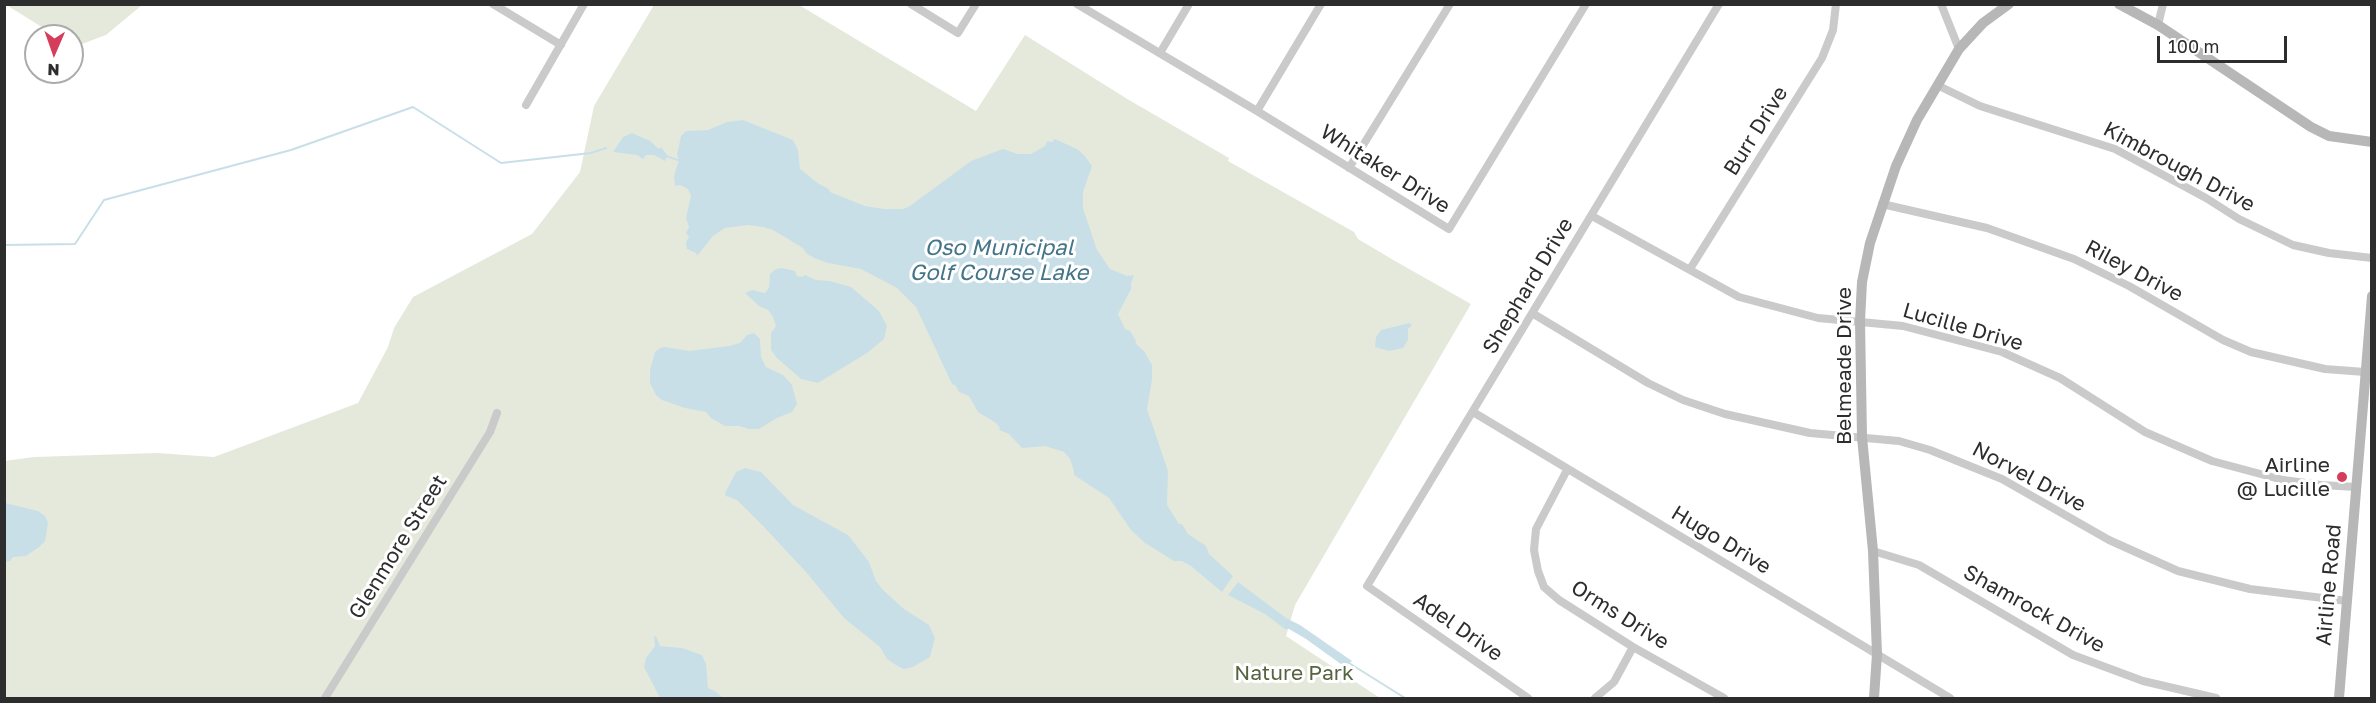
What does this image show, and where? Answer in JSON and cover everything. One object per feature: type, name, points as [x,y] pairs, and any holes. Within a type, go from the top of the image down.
[{"type":"street","points":[[493,4],[561,45]]},
{"type":"street","points":[[526,105],[584,4]]},
{"type":"street","points":[[911,4],[958,33],[976,4]]},
{"type":"street","name":"Whitaker Drive","points":[[1077,4],[1449,229],[1586,4]]},
{"type":"street","points":[[1160,53],[1189,4]]},
{"type":"street","points":[[1257,111],[1321,4]]},
{"type":"street","points":[[1349,168],[1450,4]]},
{"type":"street","name":"Shephard Drive","points":[[1367,586],[1719,4]]},
{"type":"street","name":"Burr Drive","points":[[1690,269],[1822,58],[1833,30],[1836,4]]},
{"type":"street","points":[[1941,4],[1959,49]]},
{"type":"street","name":"Belmeade Drive","points":[[1874,699],[1877,654],[1874,551],[1862,437],[1860,321],[1866,262],[1882,204],[1909,138],[1959,49],[1983,23],[2009,4]]},
{"type":"street","points":[[2119,4],[2158,25],[2312,127],[2329,136],[2372,141]]},
{"type":"street","points":[[2158,25],[2163,4]]},
{"type":"street","name":"Kimbrough Drive","points":[[1938,86],[1980,105],[2115,148],[2239,219],[2294,245],[2329,253],[2372,258]]},
{"type":"street","name":"Riley Drive","points":[[1882,204],[1987,228],[2074,259],[2129,286],[2223,340],[2250,352],[2325,369],[2366,372]]},
{"type":"street","name":"Lucille Drive","points":[[1592,216],[1738,297],[1818,318],[1903,326],[2002,352],[2060,378],[2145,432],[2212,461],[2283,480],[2356,487]]},
{"type":"street","name":"Airline Road","points":[[2339,699],[2372,296]]},
{"type":"street","name":"Norvel Drive","points":[[1532,313],[1648,383],[1683,400],[1725,414],[1810,433],[1899,441],[1967,463],[2037,497],[2109,540],[2178,571],[2250,589],[2347,601]]},
{"type":"street","name":"Glenmore Street","points":[[325,699],[490,432],[497,412]]},
{"type":"street","name":"Hugo Drive","points":[[1473,412],[1950,699]]},
{"type":"street","name":"Orms Drive","points":[[1567,470],[1536,529],[1534,550],[1544,587],[1559,600],[1634,647],[1724,699]]},
{"type":"street","name":"Shamrock Drive","points":[[1874,551],[1919,565],[2073,655],[2143,681],[2216,699]]},
{"type":"street","name":"Adel Drive","points":[[1367,586],[1528,699]]},
{"type":"street","points":[[1595,699],[1614,682],[1634,647]]},
{"type":"green space","points":[[5,4],[142,4],[106,35],[84,43],[84,24],[37,24]]},
{"type":"green space","name":"Nature Park","points":[[654,5],[799,5],[976,111],[1025,35],[1129,100],[1229,158],[1228,161],[1354,232],[1358,239],[1471,304],[1295,605],[1286,636],[1380,698],[5,698],[4,461],[34,457],[157,453],[214,457],[358,403],[388,347],[394,328],[413,297],[532,234],[580,172],[594,106]]},
{"type":"water","name":"Oso Municipal Golf Course Lake","points":[[743,120],[793,140],[798,150],[800,169],[830,192],[865,206],[884,209],[903,209],[910,206],[971,161],[1003,149],[1018,154],[1031,154],[1045,146],[1047,141],[1052,142],[1055,139],[1077,149],[1084,155],[1092,166],[1083,192],[1083,208],[1097,250],[1110,269],[1127,276],[1134,275],[1131,289],[1118,314],[1125,329],[1130,331],[1152,365],[1147,409],[1168,471],[1167,505],[1188,534],[1206,546],[1209,554],[1233,576],[1222,592],[1191,566],[1182,561],[1174,561],[1145,543],[1131,530],[1109,498],[1074,475],[1070,459],[1064,452],[1045,446],[1022,448],[1009,434],[999,430],[996,423],[978,412],[969,396],[959,392],[952,384],[916,307],[897,288],[861,269],[814,258],[803,248],[773,230],[763,227],[748,225],[725,228],[713,236],[697,256],[696,253],[687,249],[686,242],[689,237],[686,233],[689,227],[686,218],[691,196],[688,189],[680,185],[675,186],[674,176],[679,160],[677,155],[681,136],[686,131],[708,130],[727,122]]},
{"type":"water","points":[[632,133],[650,141],[659,149],[661,147],[667,155],[665,161],[654,155],[646,155],[643,159],[637,155],[613,152],[623,137]]},
{"type":"water","points":[[782,268],[795,271],[797,276],[805,275],[816,280],[851,287],[879,311],[887,326],[884,339],[867,353],[818,383],[801,379],[771,350],[771,333],[776,326],[773,317],[768,310],[759,306],[745,293],[752,290],[765,293],[769,288],[770,274]]},
{"type":"water","points":[[1409,323],[1412,325],[1408,329],[1408,340],[1403,348],[1389,351],[1375,347],[1376,337],[1381,330]]},
{"type":"water","points":[[754,333],[760,339],[761,357],[766,367],[783,375],[792,385],[797,404],[792,412],[759,429],[725,426],[711,418],[706,412],[685,408],[662,400],[656,395],[650,383],[650,370],[655,352],[660,348],[689,351],[729,346],[740,343],[747,335]]},
{"type":"water","points":[[745,468],[761,472],[793,505],[848,535],[869,562],[876,581],[883,590],[904,609],[929,625],[935,638],[930,657],[913,667],[904,669],[899,667],[887,659],[880,647],[844,618],[806,572],[764,527],[737,500],[726,496],[725,493],[736,472]]},
{"type":"water","points":[[5,503],[38,511],[45,516],[48,523],[45,541],[39,547],[26,556],[13,557],[10,561],[5,562]]},
{"type":"water","points":[[1238,582],[1286,618],[1352,661],[1345,667],[1306,639],[1228,595]]},
{"type":"water","points":[[656,636],[660,646],[682,648],[702,655],[706,664],[708,688],[723,698],[660,698],[644,667],[646,658],[655,646],[654,637]]},
{"type":"waterway","points":[[4,245],[75,244],[104,200],[291,150],[413,107],[501,163],[591,153],[606,148]]},
{"type":"waterway","points":[[666,156],[681,161]]},
{"type":"waterway","points":[[1349,663],[1405,698]]},
{"type":"place","name":"Airline @ Lucille","points":[[2342,477]]}]
